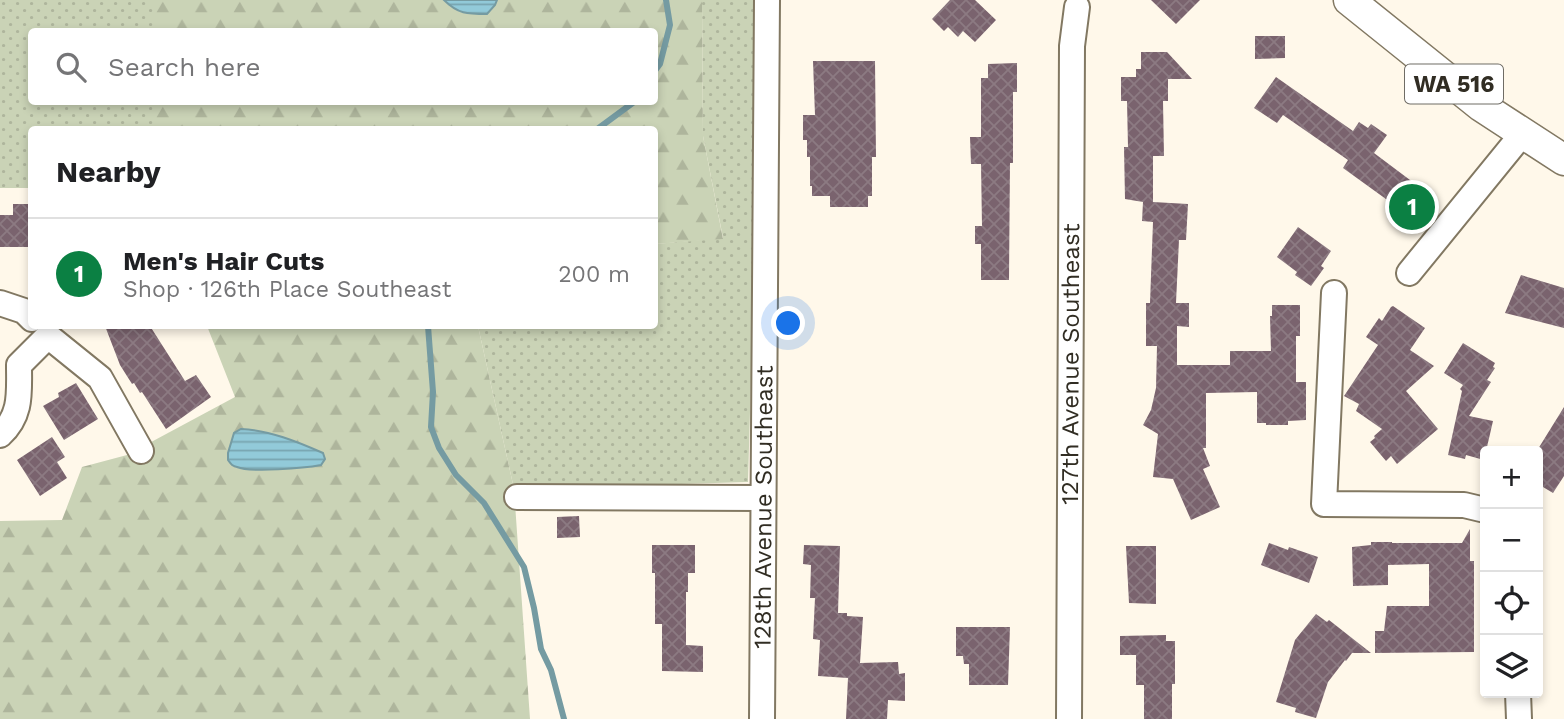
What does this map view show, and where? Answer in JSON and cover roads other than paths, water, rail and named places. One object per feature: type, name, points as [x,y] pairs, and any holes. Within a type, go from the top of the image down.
[{"type":"main road","name":"WA 516","points":[[1349,0],[1481,106],[1564,160]]},
{"type":"street","name":"128th Avenue Southeast","points":[[762,719],[766,0]]},
{"type":"street","name":"127th Avenue Southeast","points":[[1069,719],[1072,46],[1076,3]]},
{"type":"street","points":[[1409,273],[1523,133]]},
{"type":"street","points":[[1334,293],[1324,504],[1464,505],[1481,509]]},
{"type":"street","points":[[0,303],[28,316]]},
{"type":"street","points":[[0,435],[9,427],[17,412],[19,365],[38,329]]},
{"type":"street","points":[[41,329],[100,378],[141,451]]},
{"type":"street","points":[[517,497],[762,498]]},
{"type":"street","points":[[1518,698],[1519,719]]},
{"type":"water","points":[[444,0],[497,0],[487,14],[474,14],[454,8]]},
{"type":"water","points":[[241,429],[273,434],[293,441],[323,453],[325,459],[321,465],[291,469],[254,470],[235,467],[228,460],[228,453],[234,433]]},
{"type":"waterway","points":[[658,67],[670,25],[666,0]]},
{"type":"waterway","points":[[601,126],[630,105]]},
{"type":"waterway","points":[[428,329],[433,392],[431,427],[439,448],[456,475],[484,503],[524,567],[541,649],[551,670],[564,719]]},
{"type":"place","name":"Men's Hair Cuts","points":[[1412,207]]}]
